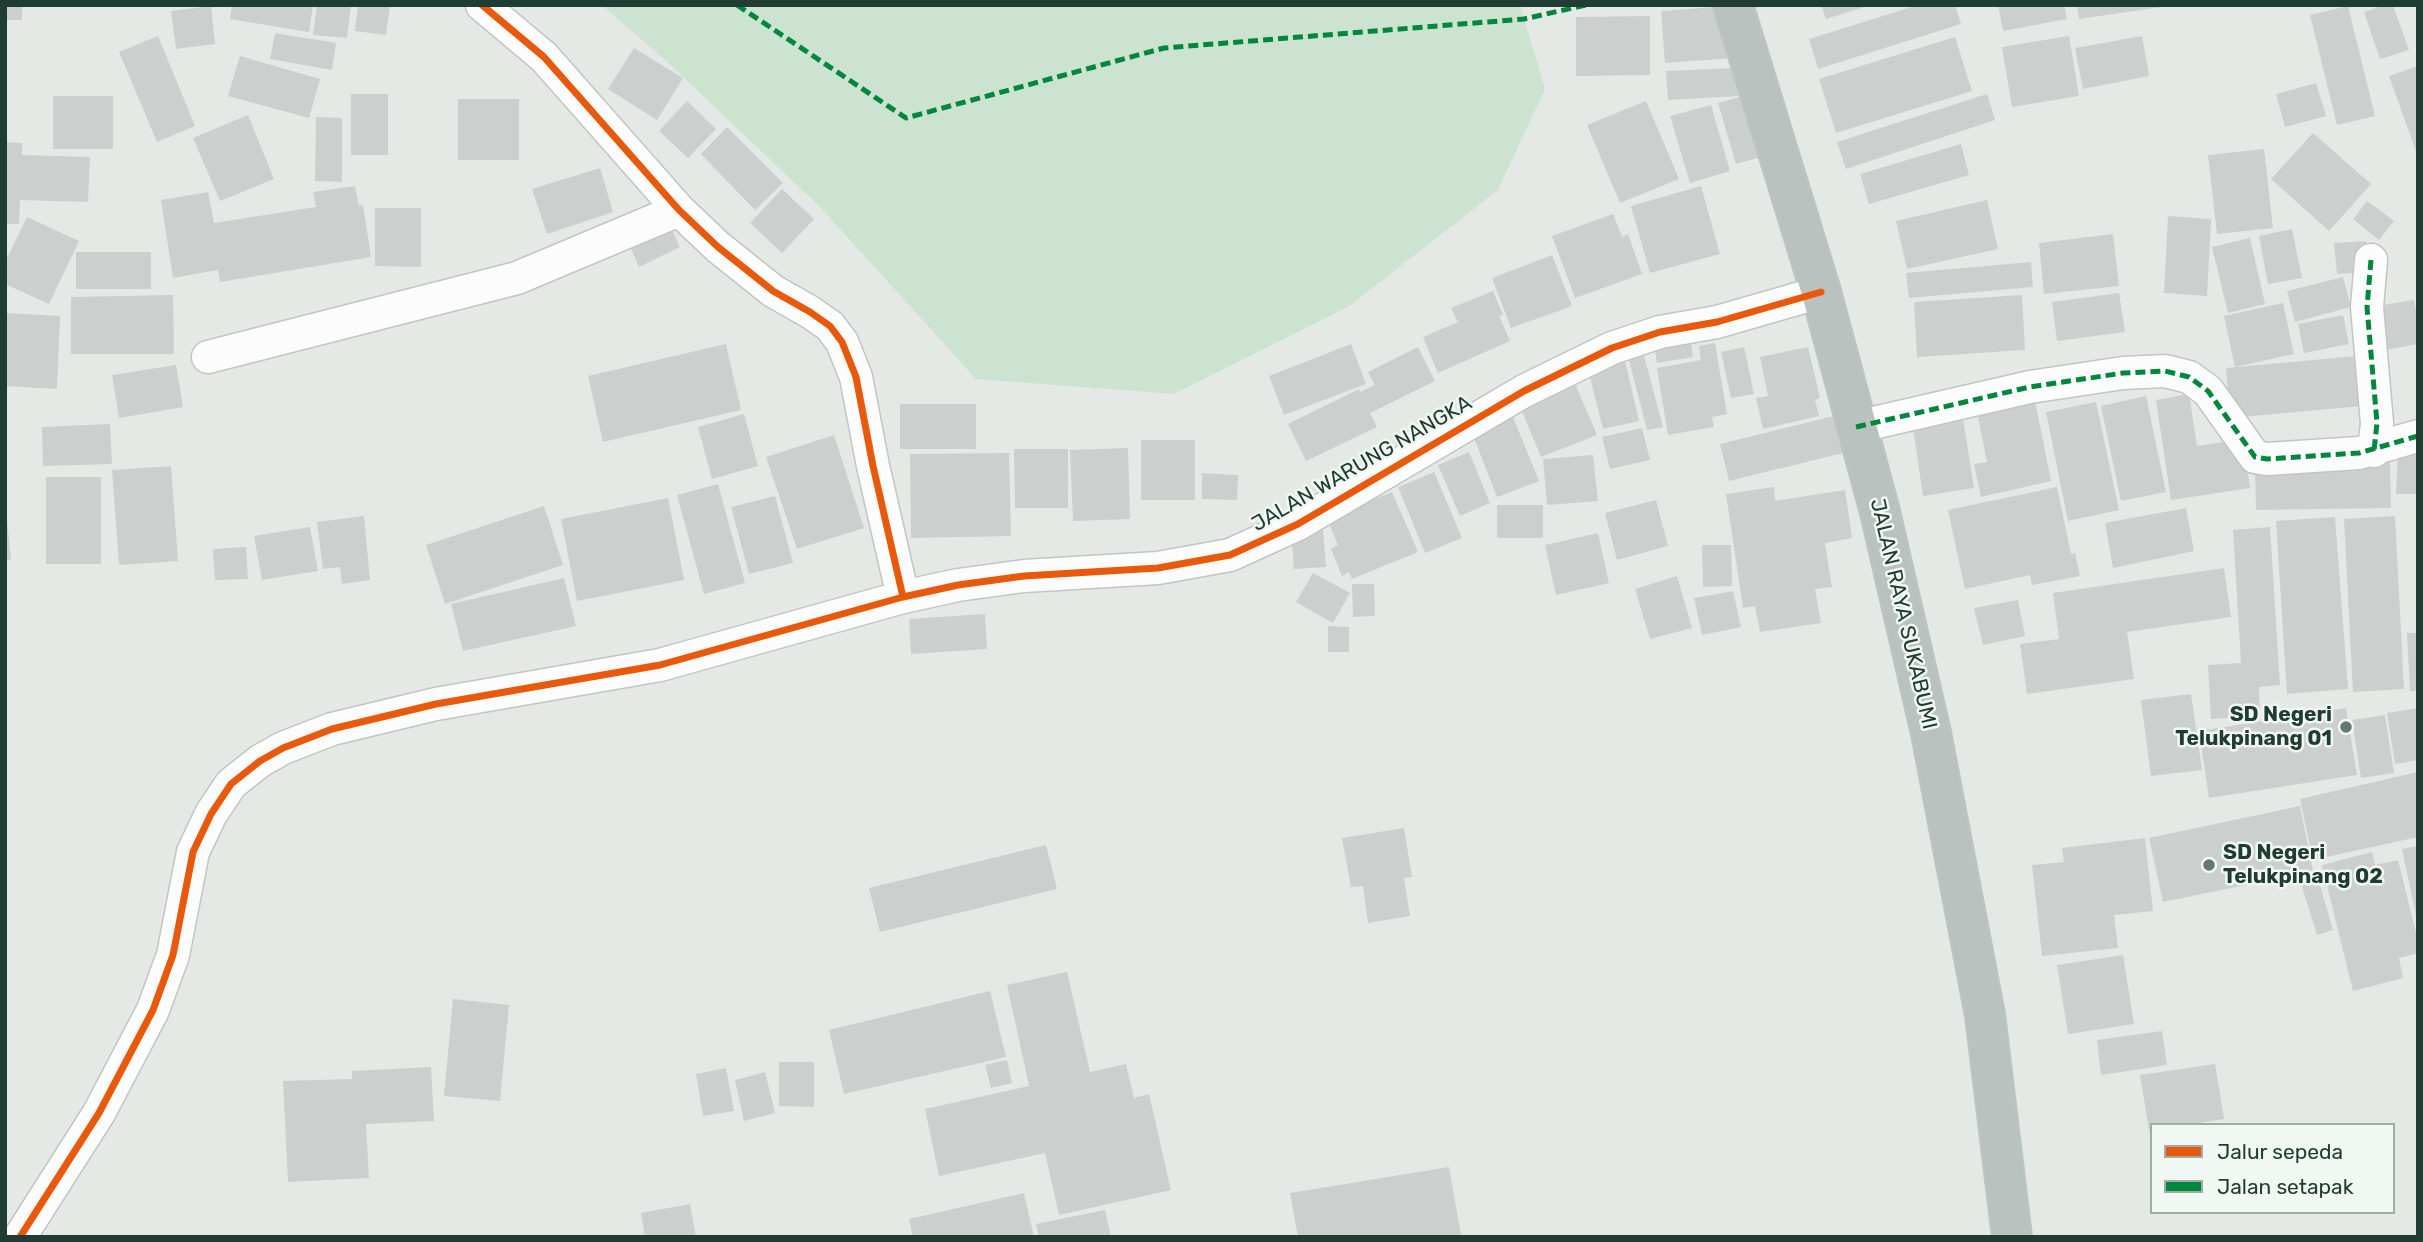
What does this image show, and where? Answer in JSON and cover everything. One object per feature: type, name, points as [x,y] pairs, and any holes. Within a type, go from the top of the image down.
[{"type":"highway","name":"JALAN RAYA SUKABUMI","points":[[1733,5],[1821,292],[1880,512],[1931,733],[1985,1015],[2012,1237]]},
{"type":"street","points":[[482,5],[544,57],[679,210],[743,269],[830,326],[842,342],[856,377],[903,597]]},
{"type":"street","points":[[208,357],[517,278],[679,210]]},
{"type":"street","points":[[2371,260],[2367,307],[2376,423],[2374,451]]},
{"type":"street","name":"JALAN WARUNG NANGKA","points":[[20,1237],[99,1113],[153,1010],[173,955],[188,869],[200,834],[226,791],[260,761],[307,737],[332,729],[469,697],[614,675],[671,663],[903,597],[989,580],[1158,568],[1230,555],[1298,524],[1524,391],[1612,348],[1660,332],[1717,321],[1821,292]]},
{"type":"street","points":[[1856,426],[2030,387],[2123,373],[2165,371],[2189,377],[2208,391],[2255,457],[2267,459],[2374,451],[2418,436]]},
{"type":"green space","points":[[602,5],[1520,5],[1545,89],[1498,190],[1348,307],[1174,394],[976,379],[820,207],[665,60]]},
{"type":"building","points":[[5,5],[22,5],[22,20],[5,20]]},
{"type":"building","points":[[232,5],[313,5],[309,32],[230,19]]},
{"type":"building","points":[[317,5],[351,5],[347,38],[313,35]]},
{"type":"building","points":[[358,5],[390,5],[386,35],[355,31]]},
{"type":"building","points":[[1821,5],[1867,5],[1867,6],[1826,19]]},
{"type":"building","points":[[1918,5],[1955,5],[1961,24],[1818,69],[1809,39]]},
{"type":"building","points":[[1998,5],[2064,5],[2067,19],[2003,31]]},
{"type":"building","points":[[2077,5],[2162,5],[2162,7],[2079,19]]},
{"type":"building","points":[[2384,5],[2393,5],[2409,50],[2380,59],[2364,12]]},
{"type":"building","points":[[211,6],[215,44],[176,49],[171,11]]},
{"type":"building","points":[[1729,6],[1733,58],[1665,63],[1661,11]]},
{"type":"building","points":[[2348,6],[2375,116],[2337,125],[2310,15]]},
{"type":"building","points":[[1650,16],[1650,75],[1576,76],[1576,17]]},
{"type":"building","points":[[275,33],[336,43],[332,70],[270,59]]},
{"type":"building","points":[[158,36],[195,126],[157,142],[119,52]]},
{"type":"building","points":[[2069,36],[2079,96],[2012,107],[2002,47]]},
{"type":"building","points":[[2142,36],[2149,76],[2083,89],[2075,48]]},
{"type":"building","points":[[1955,37],[1972,91],[1836,133],[1819,79]]},
{"type":"building","points":[[634,48],[683,78],[657,120],[608,89]]},
{"type":"building","points":[[240,56],[320,79],[309,118],[228,96]]},
{"type":"building","points":[[2418,66],[2418,154],[2417,154],[2389,76]]},
{"type":"building","points":[[1736,68],[1738,96],[1668,100],[1666,71]]},
{"type":"building","points":[[2316,83],[2326,116],[2285,127],[2276,94]]},
{"type":"building","points":[[1753,93],[1771,154],[1736,164],[1718,103]]},
{"type":"building","points":[[351,94],[388,94],[388,155],[351,155]]},
{"type":"building","points":[[1987,94],[1995,120],[1846,169],[1837,142]]},
{"type":"building","points":[[53,96],[113,96],[113,149],[53,149]]},
{"type":"building","points":[[458,99],[519,99],[519,160],[458,160]]},
{"type":"building","points":[[687,101],[716,129],[688,158],[659,131]]},
{"type":"building","points":[[1646,101],[1679,179],[1620,203],[1587,125]]},
{"type":"building","points":[[1711,105],[1730,171],[1690,183],[1670,116]]},
{"type":"building","points":[[248,115],[274,179],[220,201],[193,138]]},
{"type":"building","points":[[316,117],[342,118],[342,182],[315,181]]},
{"type":"building","points":[[727,127],[783,183],[755,210],[701,154]]},
{"type":"building","points":[[2313,133],[2371,184],[2329,231],[2271,179]]},
{"type":"building","points":[[5,142],[22,143],[22,155],[90,157],[88,202],[20,200],[19,224],[5,224]]},
{"type":"building","points":[[1961,144],[1969,175],[1869,204],[1860,174]]},
{"type":"building","points":[[2264,149],[2273,228],[2217,234],[2208,155]]},
{"type":"building","points":[[600,168],[613,212],[547,234],[532,189]]},
{"type":"building","points":[[355,186],[359,206],[363,205],[371,257],[220,282],[218,270],[173,278],[161,200],[208,192],[214,223],[316,207],[313,192]]},
{"type":"building","points":[[1701,186],[1720,254],[1650,273],[1631,206]]},
{"type":"building","points":[[782,189],[814,219],[782,253],[750,223]]},
{"type":"building","points":[[1987,200],[1998,249],[1907,269],[1896,221]]},
{"type":"building","points":[[2367,201],[2394,221],[2379,240],[2353,219]]},
{"type":"building","points":[[375,208],[421,208],[421,267],[375,266]]},
{"type":"building","points":[[1613,214],[1622,237],[1628,234],[1642,274],[1575,298],[1552,236]]},
{"type":"building","points":[[2168,216],[2211,219],[2207,296],[2164,293]]},
{"type":"building","points":[[27,217],[79,241],[49,304],[5,284],[5,262]]},
{"type":"building","points":[[2292,229],[2302,278],[2268,284],[2259,236]]},
{"type":"building","points":[[672,230],[680,247],[639,267],[631,249]]},
{"type":"building","points":[[2113,234],[2119,286],[2044,294],[2039,243]]},
{"type":"building","points":[[2250,238],[2265,304],[2228,313],[2212,247]]},
{"type":"building","points":[[2366,241],[2368,272],[2337,274],[2334,243]]},
{"type":"building","points":[[76,252],[151,252],[151,289],[76,289]]},
{"type":"building","points":[[1552,255],[1572,306],[1511,328],[1492,278]]},
{"type":"building","points":[[2031,262],[2033,287],[1909,298],[1906,273]]},
{"type":"building","points":[[2343,277],[2351,307],[2295,322],[2287,291]]},
{"type":"building","points":[[1493,291],[1503,315],[1499,316],[1510,341],[1438,373],[1423,337],[1458,322],[1451,308]]},
{"type":"building","points":[[2119,293],[2125,332],[2057,341],[2052,302]]},
{"type":"building","points":[[173,295],[174,354],[71,354],[71,297]]},
{"type":"building","points":[[2022,295],[2025,350],[1917,357],[1914,302]]},
{"type":"building","points":[[2414,300],[2418,344],[2378,351],[2370,307]]},
{"type":"building","points":[[2283,303],[2294,354],[2235,367],[2224,316]]},
{"type":"building","points":[[5,313],[60,316],[57,389],[5,386]]},
{"type":"building","points":[[2343,315],[2349,344],[2304,353],[2298,324]]},
{"type":"building","points":[[1690,338],[1693,357],[1657,363],[1654,343]]},
{"type":"building","points":[[1715,343],[1727,414],[1712,417],[1714,427],[1668,435],[1657,368],[1701,360],[1699,346]]},
{"type":"building","points":[[726,344],[741,410],[603,442],[588,376]]},
{"type":"building","points":[[1351,344],[1366,384],[1284,415],[1269,376]]},
{"type":"building","points":[[1418,347],[1435,381],[1370,413],[1377,427],[1306,461],[1288,424],[1359,389],[1360,392],[1375,385],[1368,372]]},
{"type":"building","points":[[1744,347],[1754,394],[1731,398],[1721,352]]},
{"type":"building","points":[[1808,347],[1820,398],[1815,400],[1819,416],[1763,429],[1756,398],[1768,396],[1760,357]]},
{"type":"building","points":[[1642,348],[1663,427],[1647,430],[1627,352]]},
{"type":"building","points":[[2368,355],[2373,405],[2230,418],[2226,368]]},
{"type":"building","points":[[1624,357],[1639,421],[1603,429],[1587,365]]},
{"type":"building","points":[[176,365],[183,407],[119,418],[112,375]]},
{"type":"building","points":[[1574,381],[1597,435],[1541,457],[1519,404]]},
{"type":"building","points":[[2033,391],[2051,481],[1981,497],[1974,464],[1987,462],[1975,402]]},
{"type":"building","points":[[2189,394],[2197,446],[2243,439],[2250,488],[2171,500],[2156,400]]},
{"type":"building","points":[[2146,396],[2166,492],[2121,501],[2101,406]]},
{"type":"building","points":[[2096,402],[2119,510],[2068,521],[2046,412]]},
{"type":"building","points":[[900,404],[976,404],[976,449],[900,449]]},
{"type":"building","points":[[1961,406],[1974,488],[1923,496],[1911,414]]},
{"type":"building","points":[[1846,413],[1855,450],[1729,481],[1720,444]]},
{"type":"building","points":[[744,414],[758,466],[712,479],[698,427]]},
{"type":"building","points":[[1513,417],[1539,481],[1497,497],[1472,433]]},
{"type":"building","points":[[110,424],[112,464],[43,466],[42,427]]},
{"type":"building","points":[[1642,428],[1650,460],[1610,469],[1602,437]]},
{"type":"building","points":[[834,435],[864,528],[797,549],[766,457]]},
{"type":"building","points":[[1141,440],[1195,440],[1195,500],[1141,500]]},
{"type":"building","points":[[1128,448],[1130,519],[1073,521],[1070,450]]},
{"type":"building","points":[[1014,449],[1068,449],[1068,508],[1015,508]]},
{"type":"building","points":[[2398,449],[2418,449],[2418,494],[2396,494]]},
{"type":"building","points":[[1469,452],[1490,503],[1460,516],[1438,465]]},
{"type":"building","points":[[1009,453],[1011,536],[911,538],[910,454]]},
{"type":"building","points":[[1593,455],[1598,501],[1547,505],[1543,459]]},
{"type":"building","points":[[2390,462],[2391,508],[2256,510],[2255,464]]},
{"type":"building","points":[[171,466],[178,561],[119,565],[112,470]]},
{"type":"building","points":[[1434,472],[1462,538],[1425,553],[1398,487]]},
{"type":"building","points":[[1202,473],[1238,475],[1237,500],[1202,499]]},
{"type":"building","points":[[46,477],[101,477],[101,564],[46,564]]},
{"type":"building","points":[[718,484],[745,583],[704,594],[677,495]]},
{"type":"building","points":[[1774,487],[1775,501],[1845,490],[1852,538],[1825,543],[1832,587],[1815,589],[1821,623],[1760,632],[1755,606],[1743,608],[1726,494]]},
{"type":"building","points":[[2057,487],[2071,554],[2075,553],[2080,576],[2032,585],[2030,575],[1965,589],[1948,510]]},
{"type":"building","points":[[1392,492],[1418,552],[1352,579],[1349,572],[1342,576],[1331,549],[1338,545],[1327,519]]},
{"type":"building","points":[[775,496],[793,563],[749,574],[731,507]]},
{"type":"building","points":[[668,498],[684,580],[577,601],[561,519]]},
{"type":"building","points":[[1656,500],[1668,546],[1617,560],[1605,513]]},
{"type":"building","points":[[1497,505],[1543,505],[1543,538],[1497,538]]},
{"type":"building","points":[[544,506],[563,565],[445,604],[426,545]]},
{"type":"building","points":[[2186,508],[2194,551],[2113,568],[2105,523]]},
{"type":"building","points":[[364,516],[370,580],[342,584],[340,567],[323,569],[317,522]]},
{"type":"building","points":[[2395,516],[2404,689],[2353,692],[2344,519]]},
{"type":"building","points":[[2335,517],[2348,689],[2287,694],[2276,521]]},
{"type":"building","points":[[7,520],[11,560],[5,560]]},
{"type":"building","points":[[310,527],[318,571],[262,580],[254,536]]},
{"type":"building","points":[[2270,527],[2280,685],[2259,687],[2260,716],[2211,719],[2208,665],[2241,663],[2233,530]]},
{"type":"building","points":[[1323,530],[1326,567],[1294,569],[1291,532]]},
{"type":"building","points":[[1598,533],[1609,583],[1556,595],[1545,545]]},
{"type":"building","points":[[1702,545],[1731,545],[1732,586],[1703,587]]},
{"type":"building","points":[[246,547],[248,579],[215,580],[213,549]]},
{"type":"building","points":[[2224,568],[2231,617],[2127,632],[2134,679],[2027,694],[2020,644],[2059,639],[2053,593]]},
{"type":"building","points":[[1313,573],[1350,593],[1333,623],[1296,602]]},
{"type":"building","points":[[1677,576],[1692,628],[1650,639],[1635,589]]},
{"type":"building","points":[[564,578],[576,626],[463,651],[451,604]]},
{"type":"building","points":[[1352,584],[1374,584],[1375,616],[1353,617]]},
{"type":"building","points":[[1733,591],[1741,627],[1702,635],[1694,598]]},
{"type":"building","points":[[2018,600],[2025,636],[1983,645],[1974,608]]},
{"type":"building","points":[[985,614],[987,649],[911,654],[909,619]]},
{"type":"building","points":[[1328,626],[1349,627],[1349,652],[1328,652]]},
{"type":"building","points":[[2407,633],[2418,633],[2418,691],[2410,691]]},
{"type":"building","points":[[2191,694],[2202,770],[2151,776],[2141,700]]},
{"type":"building","points":[[2346,708],[2357,775],[2209,798],[2199,731]]},
{"type":"building","points":[[2418,708],[2418,760],[2395,764],[2387,713]]},
{"type":"building","points":[[2385,715],[2394,773],[2361,778],[2352,720]]},
{"type":"building","points":[[2418,772],[2418,837],[2313,860],[2300,799]]},
{"type":"building","points":[[2300,806],[2313,871],[2163,902],[2149,838]]},
{"type":"building","points":[[1404,828],[1412,877],[1404,878],[1410,916],[1368,923],[1363,886],[1351,887],[1342,838]]},
{"type":"building","points":[[2145,838],[2153,911],[2114,915],[2118,948],[2042,956],[2032,865],[2064,862],[2062,848]]},
{"type":"building","points":[[1046,845],[1057,889],[880,932],[869,888]]},
{"type":"building","points":[[2418,846],[2418,920],[2417,920],[2402,849]]},
{"type":"building","points":[[2372,852],[2375,865],[2398,860],[2418,941],[2418,953],[2399,958],[2403,978],[2353,991],[2322,865]]},
{"type":"building","points":[[2317,875],[2333,930],[2317,935],[2300,880]]},
{"type":"building","points":[[2123,955],[2134,1024],[2068,1034],[2057,965]]},
{"type":"building","points":[[1067,972],[1090,1072],[1126,1064],[1134,1098],[1149,1094],[1171,1190],[1059,1215],[1045,1153],[939,1176],[925,1109],[1029,1086],[1007,985]]},
{"type":"building","points":[[990,991],[1006,1057],[844,1094],[829,1030]]},
{"type":"building","points":[[453,999],[509,1005],[500,1101],[444,1096]]},
{"type":"building","points":[[2162,1031],[2167,1065],[2101,1075],[2097,1040]]},
{"type":"building","points":[[1007,1060],[1012,1083],[991,1088],[985,1065]]},
{"type":"building","points":[[779,1062],[814,1062],[814,1107],[779,1106]]},
{"type":"building","points":[[2215,1064],[2224,1119],[2199,1123],[2150,1123],[2149,1130],[2140,1075]]},
{"type":"building","points":[[431,1067],[434,1121],[366,1124],[369,1178],[288,1182],[283,1081],[352,1079],[352,1071]]},
{"type":"building","points":[[726,1068],[734,1111],[703,1116],[696,1074]]},
{"type":"building","points":[[765,1072],[775,1113],[744,1121],[735,1080]]},
{"type":"building","points":[[1449,1167],[1461,1235],[1298,1237],[1290,1193]]},
{"type":"building","points":[[1024,1193],[1034,1237],[913,1237],[909,1219]]},
{"type":"building","points":[[690,1204],[696,1237],[645,1237],[641,1213]]},
{"type":"building","points":[[1105,1210],[1111,1237],[1039,1237],[1036,1224]]},
{"type":"marked path","points":[[737,5],[906,118],[1164,48],[1524,19],[1586,5]]},
{"type":"marked path","points":[[2371,260],[2367,307],[2377,423],[2374,451]]},
{"type":"marked path","points":[[1856,427],[2030,387],[2123,373],[2165,371],[2189,377],[2208,391],[2255,457],[2267,459],[2359,453],[2418,436]]},
{"type":"cycle path","points":[[482,5],[544,57],[679,210],[718,247],[773,291],[830,326],[842,342],[856,377],[903,597]]},
{"type":"cycle path","points":[[20,1237],[99,1113],[153,1010],[173,955],[193,852],[211,814],[231,784],[260,761],[283,748],[332,729],[436,704],[660,665],[903,597],[958,585],[1024,576],[1158,568],[1230,555],[1298,524],[1524,391],[1612,348],[1660,332],[1717,322],[1821,292]]},
{"type":"place","name":"SD Negeri Telukpinang 01","points":[[2346,727]]},
{"type":"place","name":"SD Negeri Telukpinang 02","points":[[2209,865]]}]
